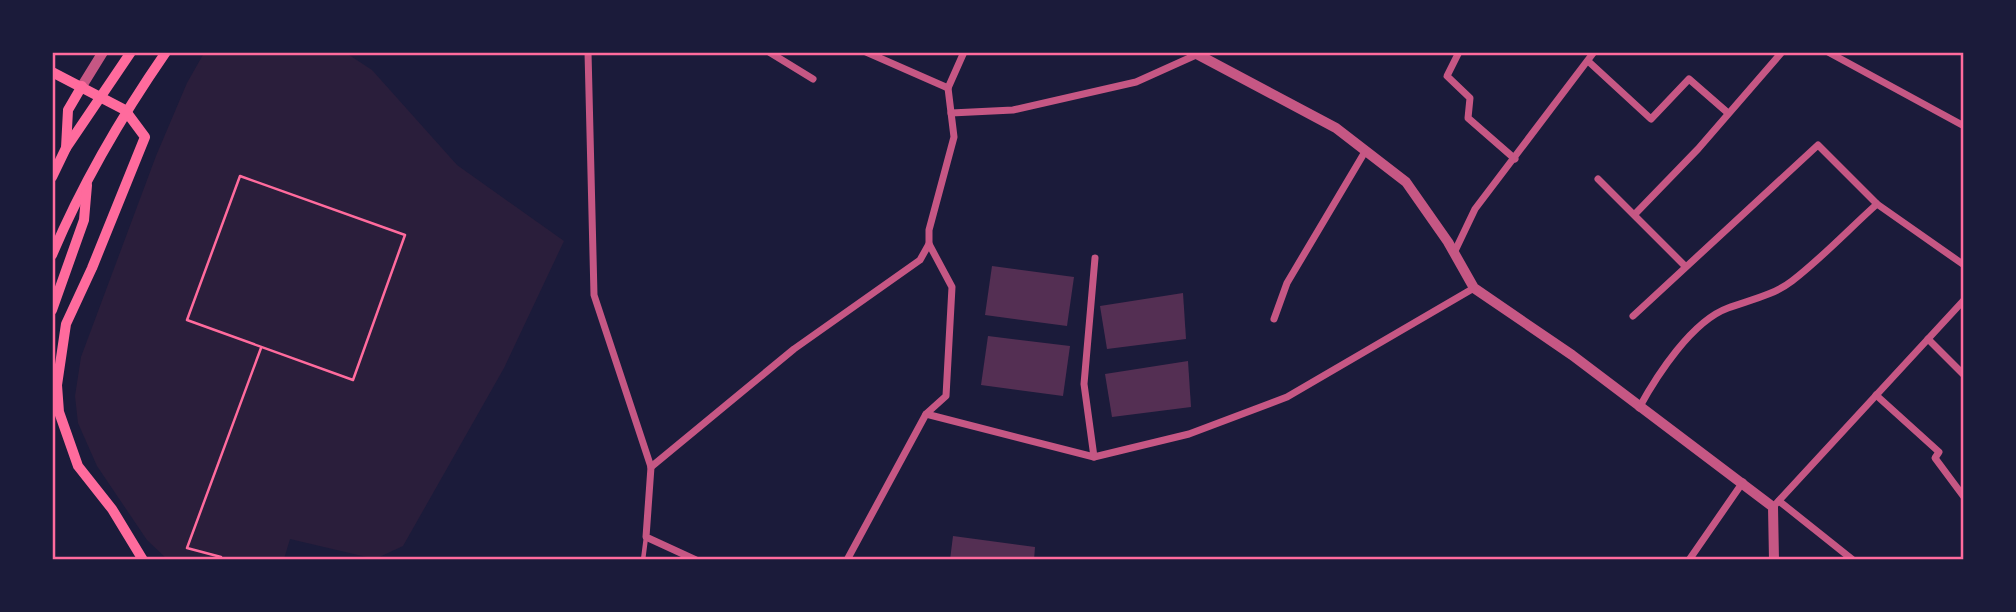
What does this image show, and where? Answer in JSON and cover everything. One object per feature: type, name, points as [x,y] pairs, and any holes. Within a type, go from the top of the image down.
[{"type":"main road","points":[[52,177],[66,148],[131,52]]},
{"type":"main road","points":[[52,255],[87,176],[125,110],[166,52]]},
{"type":"main road","points":[[52,72],[125,110],[145,137],[92,268],[66,324],[57,385],[59,412],[78,466],[112,509],[143,559]]},
{"type":"main road","points":[[66,148],[68,110],[82,86]]},
{"type":"main road","points":[[52,310],[84,220],[87,176]]},
{"type":"street","points":[[82,86],[103,52]]},
{"type":"street","points":[[588,52],[594,295],[651,467],[646,537],[696,559]]},
{"type":"street","points":[[769,52],[814,79]]},
{"type":"street","points":[[866,52],[948,88]]},
{"type":"street","points":[[651,467],[794,349],[920,260],[929,244],[936,198],[954,137],[948,88],[964,52]]},
{"type":"street","points":[[1459,52],[1447,76],[1470,98],[1468,118],[1515,159]]},
{"type":"street","points":[[1454,253],[1475,209],[1594,52]]},
{"type":"street","points":[[1636,214],[1782,52]]},
{"type":"street","points":[[1828,52],[1964,126]]},
{"type":"street","points":[[951,113],[1013,110],[1136,82],[1195,54],[1336,128],[1366,150],[1406,182],[1474,288],[1572,355],[1639,408],[1853,559]]},
{"type":"street","points":[[1588,61],[1651,120],[1689,79],[1728,113]]},
{"type":"street","points":[[1633,316],[1684,265],[1818,145],[1877,204],[1964,265]]},
{"type":"street","points":[[1274,319],[1287,284],[1366,150]]},
{"type":"street","points":[[1598,179],[1636,214],[1684,265]]},
{"type":"street","points":[[1639,408],[1656,378],[1700,326],[1727,308],[1777,291],[1793,280],[1877,204]]},
{"type":"street","points":[[847,559],[926,414],[946,396],[952,287],[929,244]]},
{"type":"street","points":[[1094,457],[1084,384],[1095,258]]},
{"type":"street","points":[[926,414],[1094,457],[1189,434],[1287,397],[1474,288]]},
{"type":"street","points":[[1774,559],[1776,504],[1964,300]]},
{"type":"street","points":[[1928,339],[1964,375]]},
{"type":"street","points":[[1876,395],[1939,452],[1935,458],[1964,497]]},
{"type":"street","points":[[1689,559],[1743,482]]},
{"type":"lane","points":[[643,559],[646,537]]},
{"type":"path","points":[[240,176],[405,235],[353,380],[261,347],[187,320],[240,176]]},
{"type":"path","points":[[220,559],[221,557],[187,548],[261,347]]},
{"type":"shaded area","points":[[204,53],[346,53],[372,70],[457,165],[564,241],[504,368],[403,546],[375,559],[290,539],[284,559],[168,560],[147,540],[97,466],[78,423],[75,396],[81,357],[156,156],[187,83]]},
{"type":"building","points":[[992,266],[1074,277],[1067,326],[985,315]]},
{"type":"building","points":[[1183,293],[1186,339],[1107,349],[1100,306]]},
{"type":"building","points":[[988,336],[1070,346],[1063,396],[981,385]]},
{"type":"building","points":[[1188,361],[1191,407],[1112,417],[1105,374]]},
{"type":"building","points":[[953,536],[1035,547],[1034,560],[950,560]]}]
